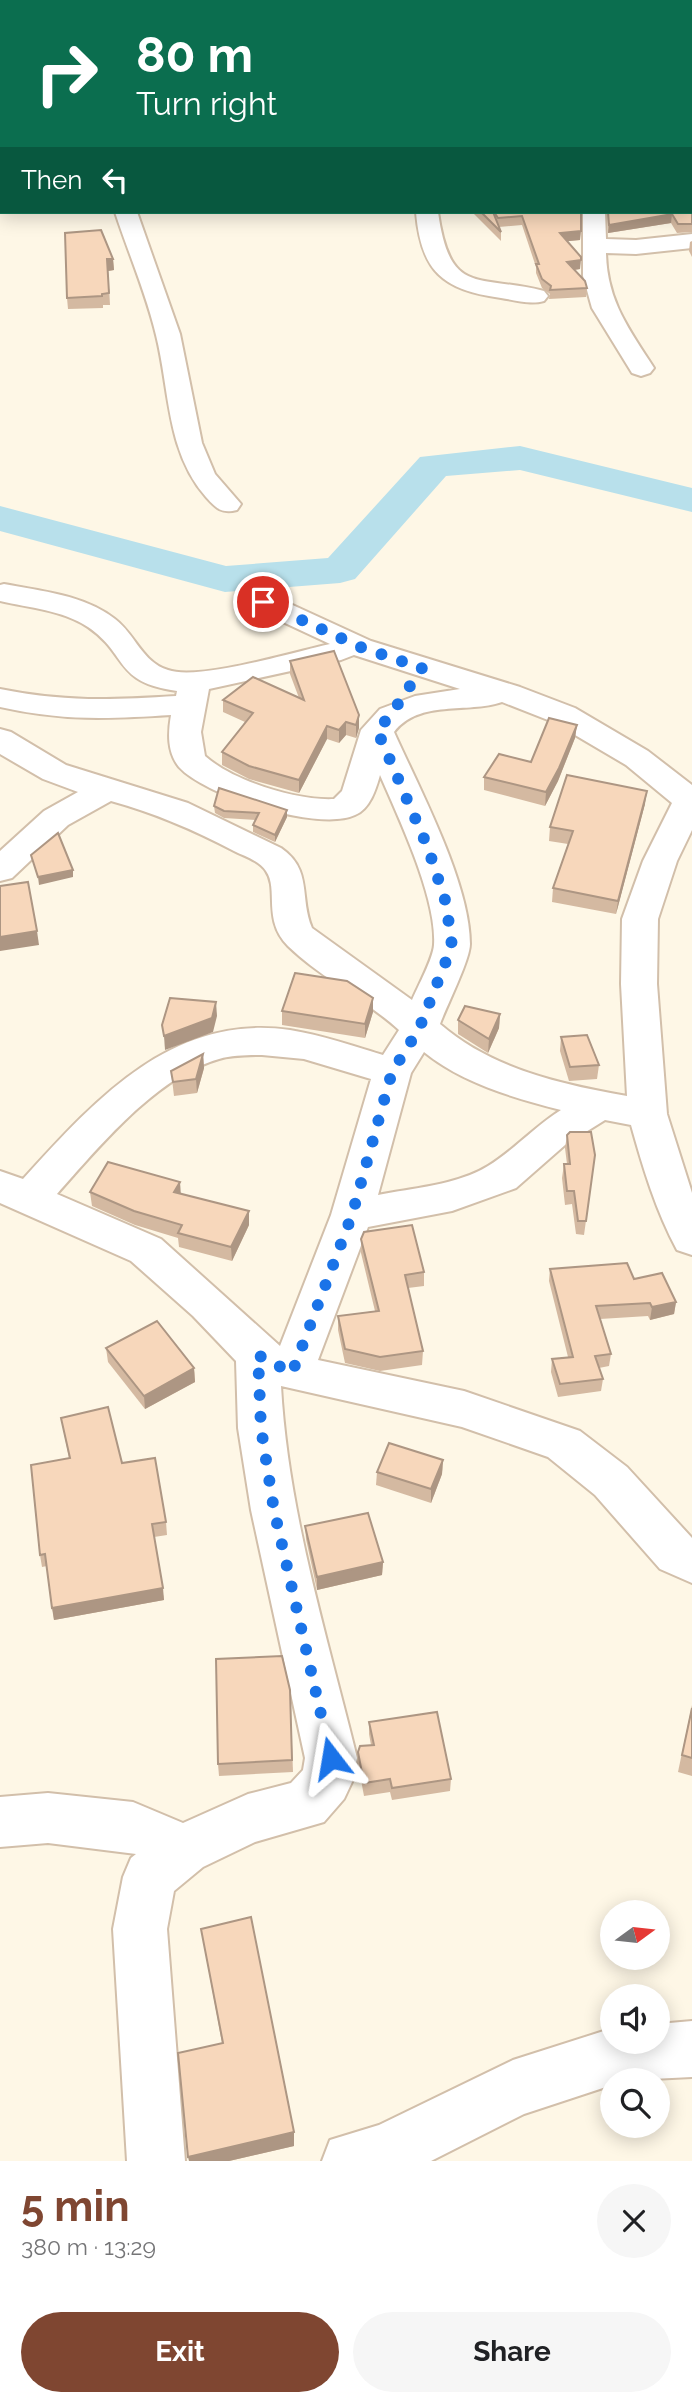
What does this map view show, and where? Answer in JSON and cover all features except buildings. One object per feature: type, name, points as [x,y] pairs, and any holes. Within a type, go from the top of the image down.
[{"type":"street","points":[[127,214],[168,334],[189,443],[202,477],[227,503]]},
{"type":"street","points":[[426,214],[434,255],[452,279],[473,287],[536,296]]},
{"type":"street","points":[[594,214],[595,276],[604,308],[641,368]]},
{"type":"street","points":[[595,246],[636,247],[692,241]]},
{"type":"street","points":[[4,593],[53,603],[85,614],[106,626],[137,665],[192,694]]},
{"type":"street","points":[[263,602],[360,647],[509,694],[575,721],[637,758],[690,797],[660,861],[640,919],[639,984],[647,1114],[667,1181],[692,1239]]},
{"type":"street","points":[[0,698],[46,708],[108,710],[192,694],[360,647]]},
{"type":"street","points":[[192,694],[186,743],[190,759],[199,768],[235,787],[321,811],[343,809],[355,801],[384,723],[422,668]]},
{"type":"street","points":[[384,723],[431,703],[509,694]]},
{"type":"street","points":[[156,2161],[140,1929],[150,1877],[184,1849],[248,1819],[306,1804],[326,1782],[331,1758],[274,1510],[261,1428],[275,1364],[352,1215],[392,1072],[419,1029],[452,946],[446,903],[384,723]]},
{"type":"street","points":[[0,739],[42,769],[103,792],[153,803],[185,814],[270,856],[282,867],[287,880],[287,912],[290,924],[299,936],[384,997],[419,1029],[462,1059],[524,1086],[598,1106],[647,1114]]},
{"type":"street","points":[[0,870],[56,818],[103,792]]},
{"type":"street","points":[[392,1072],[279,1042],[210,1047],[143,1084],[12,1199],[146,1250],[275,1364],[464,1409],[564,1444],[611,1480],[677,1554],[692,1562]]},
{"type":"street","points":[[352,1215],[452,1196],[502,1177],[551,1135],[598,1106]]},
{"type":"street","points":[[0,1822],[48,1818],[133,1827],[184,1849]]},
{"type":"street","points":[[351,2161],[384,2153],[513,2089],[610,2057],[692,2049]]},
{"type":"waterway","points":[[0,518],[225,579],[340,570],[434,465],[520,458],[692,500]]},
{"type":"route","points":[[263,602],[360,647],[422,668],[390,716],[377,730],[428,848],[446,903],[452,946],[419,1029],[392,1072],[352,1215],[292,1373],[258,1355],[261,1428],[274,1510],[331,1758]]}]
